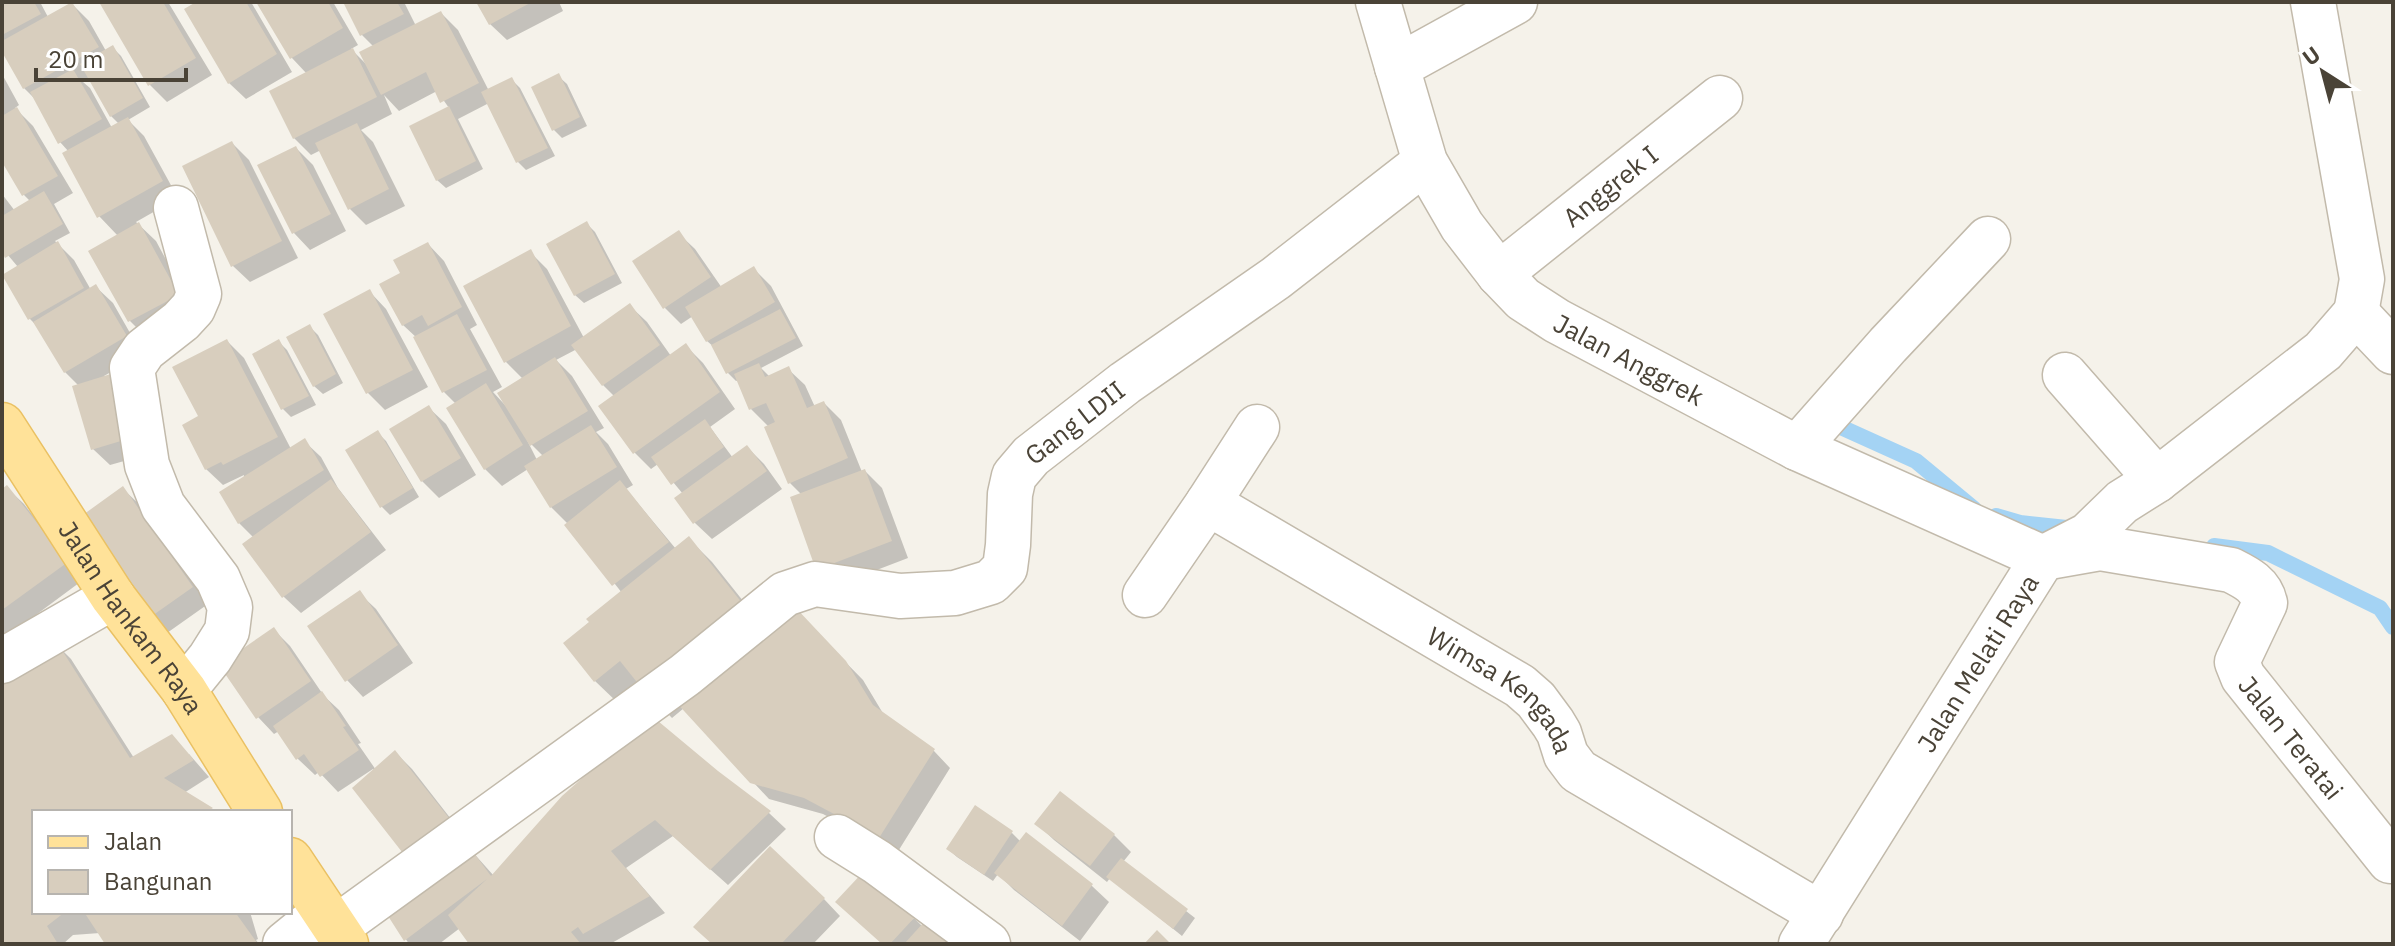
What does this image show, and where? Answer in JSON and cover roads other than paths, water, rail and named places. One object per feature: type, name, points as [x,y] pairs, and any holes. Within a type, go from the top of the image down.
[{"type":"main road","name":"Jalan Hankam Raya","points":[[2,425],[113,597],[184,690],[259,810]]},
{"type":"main road","points":[[292,863],[334,928]]},
{"type":"street","name":"Jalan Anggrek","points":[[1378,2],[1425,162],[1462,226],[1523,299],[1545,314],[1797,448],[2043,558]]},
{"type":"street","points":[[1397,67],[1515,2]]},
{"type":"street","points":[[2313,2],[2370,282],[2393,352]]},
{"type":"street","name":"Anggrek I","points":[[1499,274],[1720,98]]},
{"type":"street","name":"Gang LDII","points":[[285,944],[334,928],[685,675],[785,594],[815,584],[900,596],[955,593],[991,582],[1005,568],[1014,476],[1031,456],[1125,383],[1276,278],[1425,162]]},
{"type":"street","points":[[176,208],[199,294],[193,308],[144,350],[132,368],[147,465],[163,506],[218,579],[230,607],[227,631],[184,690]]},
{"type":"street","points":[[1797,448],[1988,239]]},
{"type":"street","name":"Jalan Melati Raya","points":[[1811,929],[2043,558],[2088,535],[2140,491],[2323,351],[2370,282]]},
{"type":"street","points":[[2065,375],[2140,491]]},
{"type":"street","points":[[1145,595],[1257,427]]},
{"type":"street","name":"Wimsa Kengada","points":[[1208,503],[1520,686],[1536,700],[1553,723],[1566,755],[1578,771],[1811,929]]},
{"type":"street","name":"Jalan Teratai","points":[[2043,558],[2100,548],[2231,570],[2250,579],[2262,593],[2265,603],[2237,662],[2243,677],[2390,861]]},
{"type":"street","points":[[2,661],[113,597]]},
{"type":"street","points":[[837,837],[877,862],[988,944]]},
{"type":"waterway","points":[[1834,424],[1916,461],[1974,509]]},
{"type":"waterway","points":[[1996,516],[2020,523],[2076,529]]},
{"type":"waterway","points":[[2214,546],[2268,553],[2380,608],[2393,627]]}]
